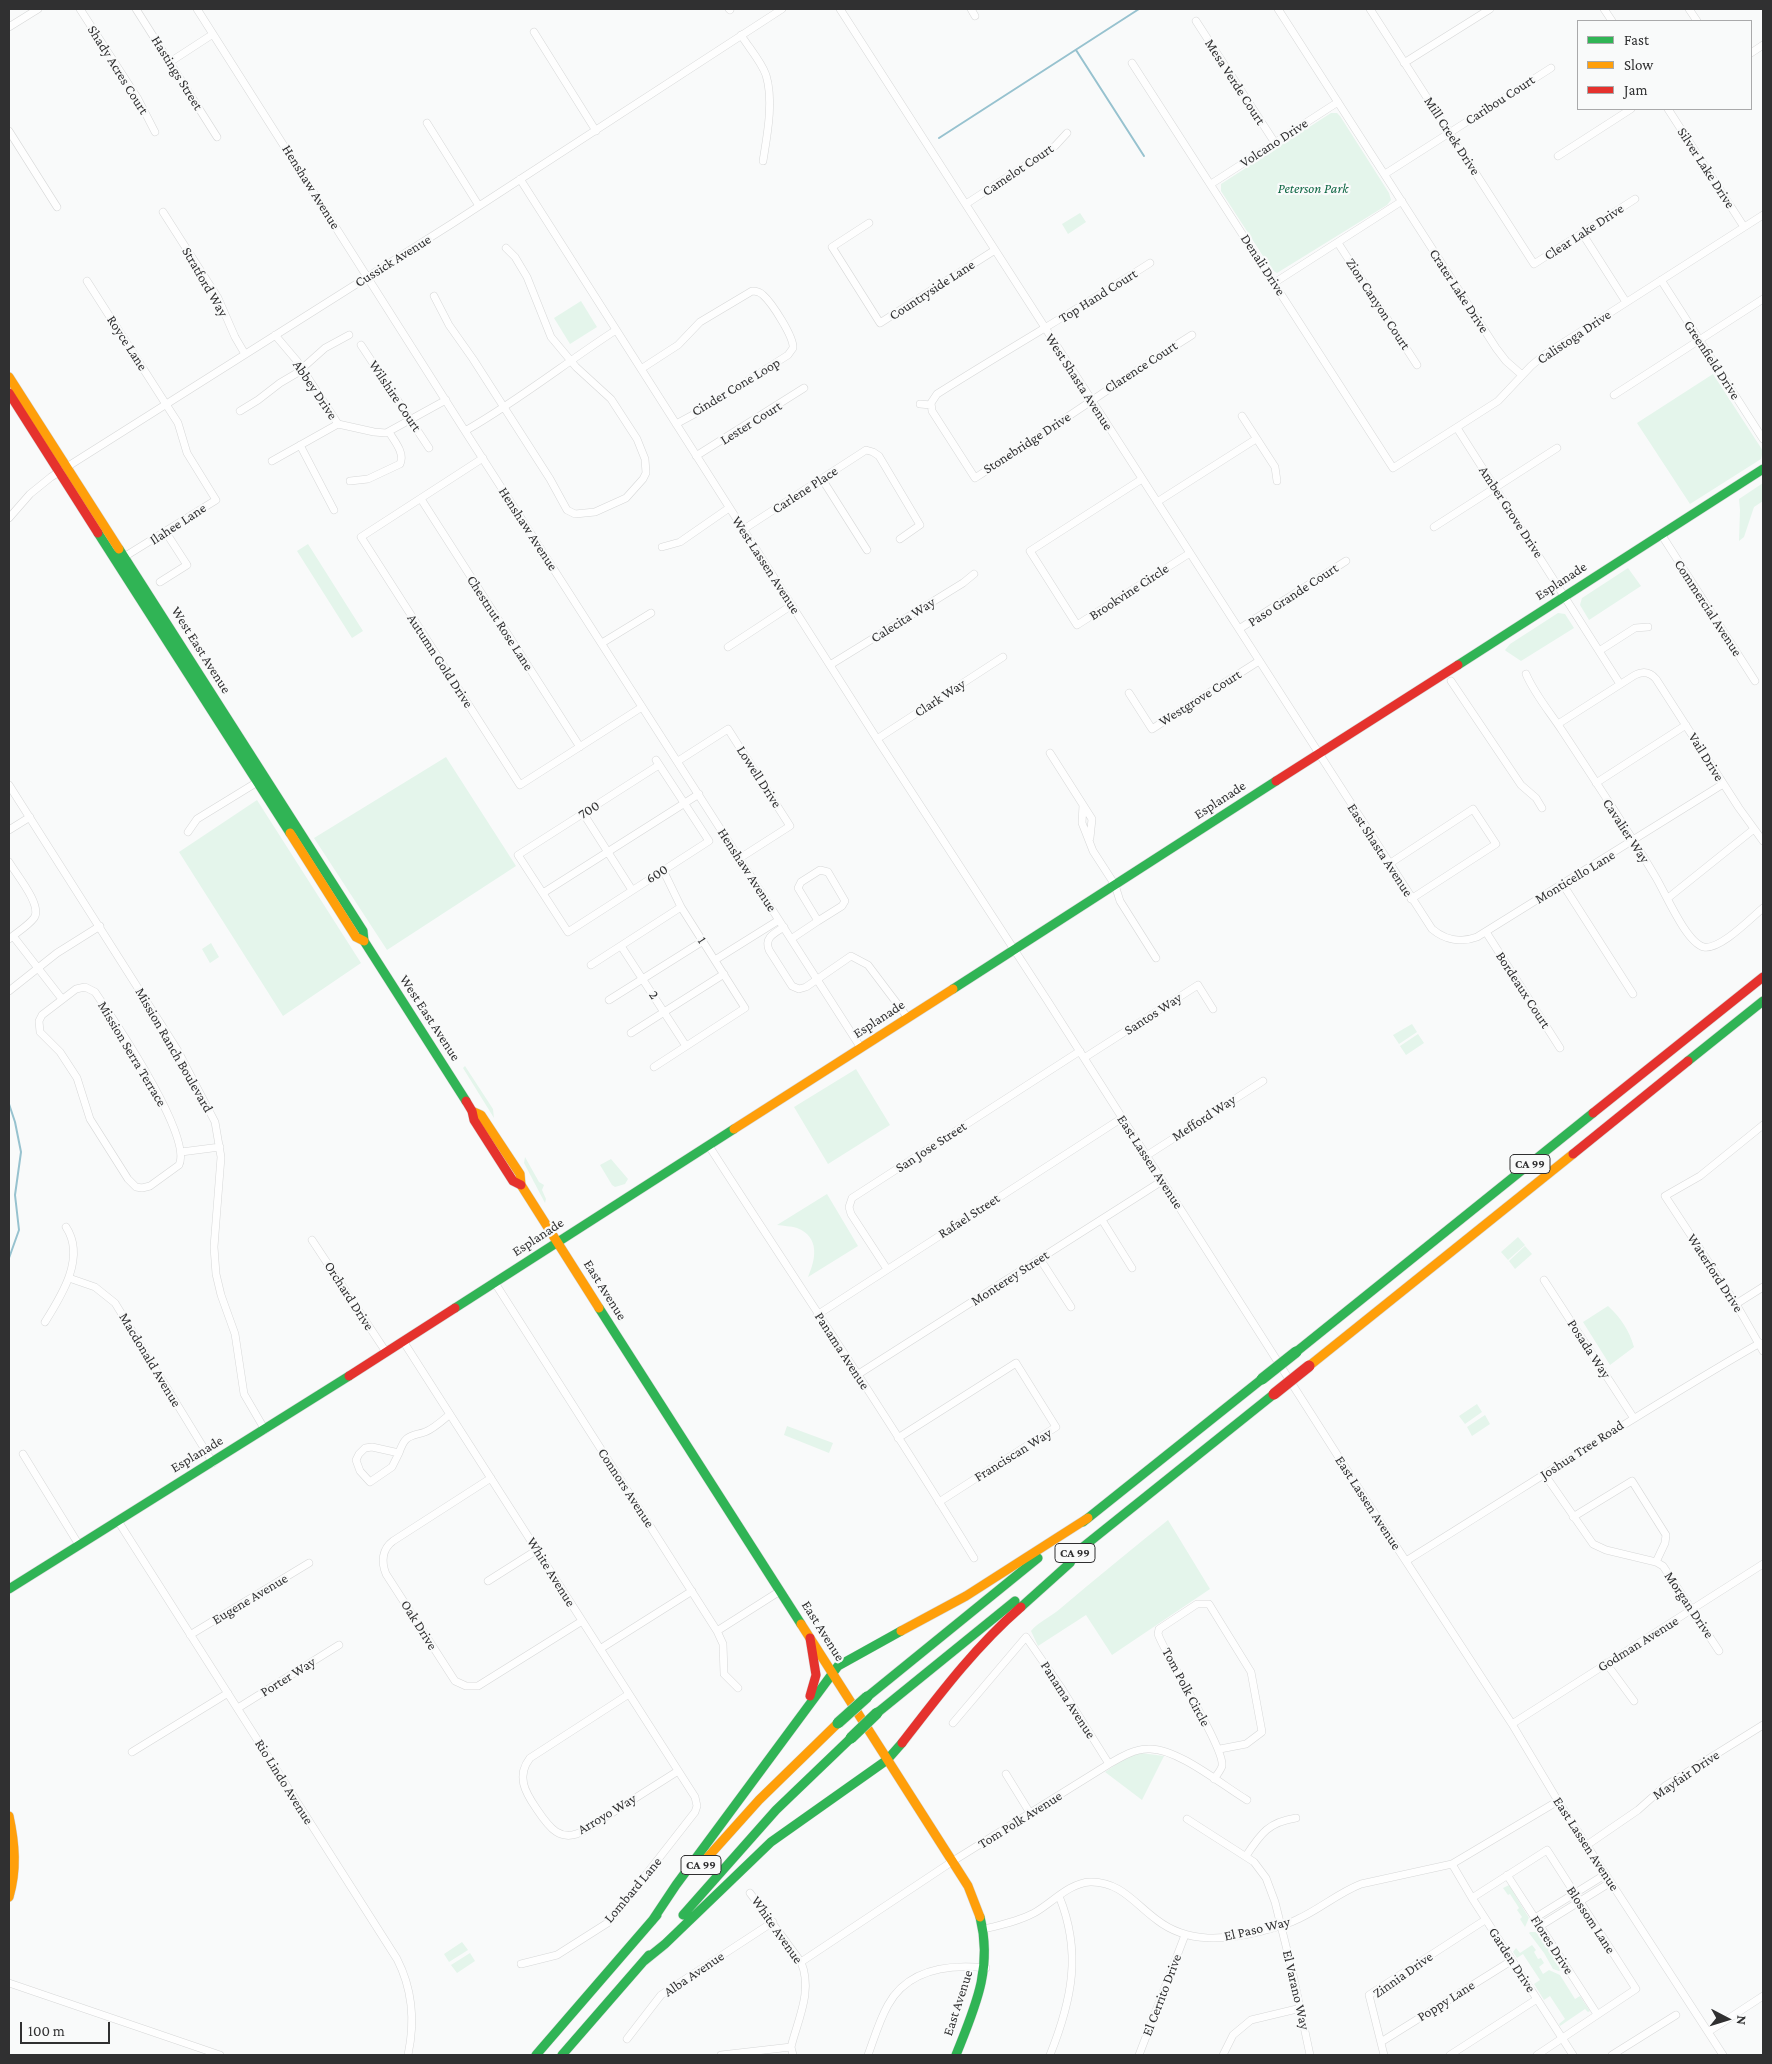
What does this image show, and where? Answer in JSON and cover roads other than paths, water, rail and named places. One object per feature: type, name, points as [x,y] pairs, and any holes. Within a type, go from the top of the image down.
[{"type":"main road","name":"West East Avenue","points":[[9,376],[63,469],[261,780],[363,931],[364,940],[472,1111],[474,1120],[513,1181],[521,1185],[558,1242]]},
{"type":"main road","name":"West East Avenue","points":[[9,393],[124,557],[261,780]]},
{"type":"main road","name":"Esplanade","points":[[9,1589],[213,1463],[403,1342],[1763,469]]},
{"type":"main road","name":"CA 99","points":[[540,2052],[759,1800],[867,1697],[1763,977]]},
{"type":"main road","name":"CA 99","points":[[563,2055],[776,1810],[877,1713],[1763,1001]]},
{"type":"main road","name":"East Avenue","points":[[558,1242],[953,1862],[977,1906],[984,1929],[986,1968],[976,2004],[956,2055]]},
{"type":"main road","points":[[652,1921],[838,1666],[973,1592],[1088,1518]]},
{"type":"main road","points":[[644,1961],[665,1944],[771,1842],[887,1760],[980,1646],[1070,1563],[1074,1555]]},
{"type":"main road","points":[[777,1748],[815,1686],[817,1671],[810,1638]]},
{"type":"main road","points":[[9,1816],[15,1858],[9,1897]]},
{"type":"street","points":[[9,27],[38,9]]},
{"type":"street","name":"Shady Acres Court","points":[[80,9],[138,100],[155,132]]},
{"type":"street","name":"Hastings Street","points":[[136,9],[217,137]]},
{"type":"street","name":"Henshaw Avenue","points":[[197,9],[861,1048]]},
{"type":"street","name":"Cussick Avenue","points":[[9,518],[30,494],[63,469],[520,180],[782,9]]},
{"type":"street","name":"West Shasta Avenue","points":[[840,9],[1319,754]]},
{"type":"street","points":[[972,9],[975,16]]},
{"type":"street","points":[[1278,9],[1385,174]]},
{"type":"street","name":"Mill Creek Drive","points":[[1370,9],[1534,264]]},
{"type":"street","points":[[1404,63],[1490,9]]},
{"type":"street","points":[[1604,9],[1611,20]]},
{"type":"street","points":[[1689,9],[1696,20]]},
{"type":"street","name":"Mesa Verde Court","points":[[1196,21],[1275,143]]},
{"type":"street","points":[[534,32],[596,130]]},
{"type":"street","points":[[170,62],[213,34]]},
{"type":"street","points":[[741,35],[763,69],[767,82],[769,120],[763,161]]},
{"type":"street","points":[[1752,52],[1763,45]]},
{"type":"street","name":"Denali Drive","points":[[1132,63],[1393,468]]},
{"type":"street","name":"Caribou Court","points":[[1385,174],[1551,68]]},
{"type":"street","name":"Volcano Drive","points":[[1211,184],[1338,102]]},
{"type":"street","points":[[1558,156],[1629,110]]},
{"type":"street","name":"Silver Lake Drive","points":[[1669,110],[1744,227]]},
{"type":"street","points":[[428,123],[479,206]]},
{"type":"street","points":[[9,131],[57,208]]},
{"type":"street","name":"Camelot Court","points":[[966,204],[1055,146],[1067,133]]},
{"type":"street","name":"Crater Lake Drive","points":[[1385,174],[1496,348],[1506,361],[1522,375]]},
{"type":"street","name":"West Lassen Avenue","points":[[520,180],[877,739],[1015,949]]},
{"type":"street","name":"Clear Lake Drive","points":[[1534,264],[1635,199]]},
{"type":"street","points":[[1274,283],[1402,201]]},
{"type":"street","name":"Stratford Way","points":[[163,212],[218,298],[235,337],[245,354]]},
{"type":"street","name":"Calistoga Drive","points":[[1393,468],[1498,400],[1539,359],[1763,215]]},
{"type":"street","name":"Countryside Lane","points":[[869,223],[832,247],[880,323],[995,250]]},
{"type":"street","points":[[1582,233],[1626,302]]},
{"type":"street","name":"Zion Canyon Court","points":[[1338,243],[1417,365]]},
{"type":"street","points":[[434,296],[449,325],[473,359],[569,512],[577,515],[595,512],[626,498],[646,473],[641,446],[611,398],[570,361],[551,337],[527,277],[506,248]]},
{"type":"street","name":"Top Hand Court","points":[[1045,328],[1150,262]]},
{"type":"street","name":"Greenfield Drive","points":[[1661,280],[1763,439]]},
{"type":"street","name":"Royce Lane","points":[[87,281],[166,405]]},
{"type":"street","name":"Cinder Cone Loop","points":[[641,369],[678,345],[700,322],[752,291],[759,292],[765,297],[791,338],[793,348],[788,354],[700,411],[676,424]]},
{"type":"street","points":[[1614,395],[1763,299]]},
{"type":"street","points":[[920,404],[932,404],[937,394],[1045,328]]},
{"type":"street","points":[[465,431],[504,408],[532,386],[561,370],[570,361],[616,330]]},
{"type":"street","name":"Clarence Court","points":[[1091,400],[1192,334]]},
{"type":"street","name":"Abbey Drive","points":[[275,335],[302,368],[338,424],[374,432],[390,432]]},
{"type":"street","points":[[240,411],[258,400],[280,382],[297,373],[325,348],[349,335]]},
{"type":"street","name":"Wilshire Court","points":[[361,345],[430,448]]},
{"type":"street","name":"Lester Court","points":[[696,456],[804,388]]},
{"type":"street","points":[[350,481],[368,479],[400,464],[402,460],[401,453],[390,432],[446,400]]},
{"type":"street","name":"Stonebridge Drive","points":[[932,404],[932,411],[975,478],[1058,424],[1091,400]]},
{"type":"street","name":"Ilahee Lane","points":[[124,557],[216,500],[190,459],[185,447],[181,427],[166,405]]},
{"type":"street","points":[[1242,416],[1274,467],[1277,481]]},
{"type":"street","points":[[272,461],[338,424]]},
{"type":"street","name":"Amber Grove Drive","points":[[1457,428],[1620,684]]},
{"type":"street","points":[[1157,502],[1256,439]]},
{"type":"street","points":[[300,445],[334,510]]},
{"type":"street","points":[[1434,527],[1557,448]]},
{"type":"street","name":"Carlene Place","points":[[744,529],[866,450],[879,456],[920,525],[900,538]]},
{"type":"street","name":"Autumn Gold Drive","points":[[483,458],[361,537],[387,578],[520,785],[642,707]]},
{"type":"street","points":[[822,479],[867,550]]},
{"type":"street","name":"Brookvine Circle","points":[[1142,479],[1030,551],[1054,590],[1078,625],[1190,553]]},
{"type":"street","name":"Chestnut Rose Lane","points":[[421,499],[580,747]]},
{"type":"street","points":[[662,547],[680,542],[729,508]]},
{"type":"street","points":[[160,582],[187,565],[165,531]]},
{"type":"street","name":"Commercial Avenue","points":[[1661,534],[1755,681]]},
{"type":"street","name":"Paso Grande Court","points":[[1239,630],[1346,561]]},
{"type":"street","name":"Calecita Way","points":[[830,665],[963,583],[974,574]]},
{"type":"street","points":[[728,647],[792,605]]},
{"type":"street","points":[[602,643],[651,613]]},
{"type":"street","points":[[1599,651],[1635,628],[1648,627]]},
{"type":"street","name":"Clark Way","points":[[877,739],[1003,657]]},
{"type":"street","name":"Westgrove Court","points":[[1129,693],[1152,729],[1259,661]]},
{"type":"street","name":"Vail Drive","points":[[1620,684],[1638,673],[1648,673],[1656,679],[1723,784],[1763,841]]},
{"type":"street","name":"Cavalier Way","points":[[1526,674],[1532,687],[1596,782],[1693,940],[1702,946],[1716,946],[1763,908]]},
{"type":"street","points":[[1451,681],[1521,785],[1536,798],[1542,808]]},
{"type":"street","points":[[1558,724],[1620,684]]},
{"type":"street","points":[[1596,782],[1686,725]]},
{"type":"street","name":"Lowell Drive","points":[[678,761],[728,729],[785,818],[790,826],[740,858]]},
{"type":"street","points":[[1050,753],[1091,821],[1090,838]]},
{"type":"street","name":"East Shasta Avenue","points":[[1319,754],[1411,899],[1432,929],[1448,939]]},
{"type":"street","name":"600","points":[[543,893],[568,932],[709,841],[658,762]]},
{"type":"street","name":"700","points":[[543,893],[518,855],[583,814],[658,762]]},
{"type":"street","points":[[188,832],[197,819],[261,780]]},
{"type":"street","name":"Monticello Lane","points":[[1448,939],[1466,940],[1486,932],[1723,784]]},
{"type":"street","name":"Mission Ranch Boulevard","points":[[9,785],[183,1059],[212,1116],[220,1147],[221,1167],[214,1247],[216,1274],[221,1295],[235,1334],[244,1394],[265,1430]]},
{"type":"street","points":[[543,893],[698,794]]},
{"type":"street","points":[[1083,805],[1082,822],[1094,850],[1115,885],[1120,901],[1156,958]]},
{"type":"street","points":[[1389,864],[1473,809],[1496,844],[1411,899]]},
{"type":"street","points":[[583,814],[632,890]]},
{"type":"street","points":[[9,830],[30,816]]},
{"type":"street","points":[[1082,822],[1086,817],[1091,821]]},
{"type":"street","points":[[1668,898],[1754,829]]},
{"type":"street","points":[[9,862],[36,908],[36,914],[32,920],[11,937],[62,999]]},
{"type":"street","points":[[791,939],[842,906],[845,901],[830,873],[823,869],[801,882],[798,886],[818,921]]},
{"type":"street","name":"1","points":[[664,870],[681,907],[746,1008],[686,1046]]},
{"type":"street","points":[[1562,883],[1633,994]]},
{"type":"street","points":[[591,965],[681,907]]},
{"type":"street","points":[[715,960],[779,920]]},
{"type":"street","points":[[9,992],[64,948],[100,926]]},
{"type":"street","points":[[784,927],[769,938],[767,944],[794,988],[804,988],[852,956],[868,965],[908,1018]]},
{"type":"street","name":"Bordeaux Court","points":[[1486,932],[1560,1048]]},
{"type":"street","points":[[609,1000],[703,941]]},
{"type":"street","name":"2","points":[[621,946],[686,1046]]},
{"type":"street","name":"East Lassen Avenue","points":[[1015,949],[1512,1724],[1558,1801],[1723,2055]]},
{"type":"street","points":[[631,1033],[724,974]]},
{"type":"street","name":"Santos Way","points":[[1082,1054],[1198,985],[1213,1009]]},
{"type":"street","name":"Mission Serra Terrace","points":[[79,987],[95,992],[144,1070],[173,1126],[181,1152],[181,1163],[177,1168],[155,1183],[142,1188],[130,1183],[90,1119],[77,1078],[60,1052],[40,1032],[40,1018],[79,987]]},
{"type":"street","points":[[654,1067],[686,1046]]},
{"type":"street","name":"San Jose Street","points":[[887,1269],[852,1214],[849,1207],[852,1198],[1082,1054]]},
{"type":"street","name":"Mefford Way","points":[[1146,1156],[1263,1080]]},
{"type":"street","name":"Rafael Street","points":[[818,1315],[1122,1118]]},
{"type":"street","name":"Waterford Drive","points":[[1763,1124],[1700,1176],[1665,1196],[1736,1304],[1763,1350]]},
{"type":"street","name":"Panama Avenue","points":[[709,1146],[788,1266],[974,1558]]},
{"type":"street","points":[[181,1152],[220,1147]]},
{"type":"street","name":"Monterey Street","points":[[858,1375],[1162,1181]]},
{"type":"street","points":[[1102,1220],[1132,1268]]},
{"type":"street","points":[[45,1322],[69,1278],[73,1246],[71,1236],[66,1227]]},
{"type":"street","name":"Orchard Drive","points":[[312,1240],[386,1352]]},
{"type":"street","points":[[1040,1259],[1071,1308]]},
{"type":"street","name":"Macdonald Avenue","points":[[69,1278],[95,1287],[115,1303],[213,1463]]},
{"type":"street","name":"Posada Way","points":[[1544,1280],[1633,1417]]},
{"type":"street","name":"Connors Avenue","points":[[495,1283],[717,1631],[724,1648],[724,1674],[738,1688]]},
{"type":"street","points":[[1736,1304],[1763,1287]]},
{"type":"street","name":"White Avenue","points":[[403,1342],[678,1770],[697,1803]]},
{"type":"street","name":"Joshua Tree Road","points":[[1406,1561],[1545,1475],[1633,1417],[1760,1343]]},
{"type":"street","name":"Franciscan Way","points":[[898,1438],[1016,1363],[1056,1428],[939,1502]]},
{"type":"street","points":[[398,1453],[366,1448],[359,1454],[356,1460],[360,1471],[370,1482],[392,1467],[406,1438],[426,1431],[449,1415]]},
{"type":"street","points":[[23,1454],[79,1546]]},
{"type":"street","name":"Morgan Drive","points":[[1545,1475],[1593,1544],[1606,1550],[1656,1562],[1663,1566],[1719,1651]]},
{"type":"street","name":"Oak Drive","points":[[491,1478],[393,1541],[384,1551],[383,1565],[386,1574],[458,1683],[466,1686],[478,1686],[582,1621]]},
{"type":"street","points":[[1573,1517],[1632,1481],[1666,1535],[1665,1543],[1656,1562]]},
{"type":"street","name":"Rio Lindo Avenue","points":[[118,1521],[400,1964],[410,1996],[413,2032],[408,2055]]},
{"type":"street","points":[[488,1581],[537,1550]]},
{"type":"street","name":"Eugene Avenue","points":[[190,1635],[309,1563]]},
{"type":"street","name":"Godman Avenue","points":[[1512,1724],[1763,1564]]},
{"type":"street","points":[[600,1650],[692,1591]]},
{"type":"street","points":[[717,1631],[780,1591]]},
{"type":"street","name":"Tom Polk Circle","points":[[1197,1604],[1209,1604],[1251,1672],[1259,1712],[1262,1732],[1246,1744],[1220,1749],[1192,1702],[1158,1634],[1159,1629],[1197,1604]]},
{"type":"street","name":"Panama Avenue","points":[[953,1723],[1026,1637],[1062,1689],[1108,1764]]},
{"type":"street","name":"Porter Way","points":[[238,1708],[339,1646]]},
{"type":"street","points":[[1606,1663],[1634,1701]]},
{"type":"street","points":[[132,1752],[228,1693]]},
{"type":"street","name":"Arroyo Way","points":[[629,1694],[530,1758],[524,1766],[522,1776],[523,1786],[527,1795],[550,1828],[557,1833],[572,1835],[585,1830],[678,1770]]},
{"type":"street","name":"Mayfair Drive","points":[[1587,1845],[1638,1810],[1665,1786],[1763,1726]]},
{"type":"street","name":"Tom Polk Avenue","points":[[801,1962],[1030,1813],[1108,1764],[1130,1753],[1149,1749],[1170,1752],[1190,1762],[1214,1780],[1247,1800]]},
{"type":"street","points":[[1214,1780],[1222,1766],[1220,1749]]},
{"type":"street","points":[[1006,1774],[1030,1813]]},
{"type":"street","name":"El Paso Way","points":[[984,1929],[1035,1912],[1076,1885],[1087,1882],[1099,1882],[1112,1885],[1133,1898],[1162,1924],[1185,1935],[1222,1939],[1280,1926],[1297,1920],[1347,1889],[1360,1884],[1452,1864],[1558,1801]]},
{"type":"street","name":"Lombard Lane","points":[[521,1964],[561,1953],[609,1922],[695,1812],[697,1803]]},
{"type":"street","points":[[1246,1856],[1254,1843],[1272,1825],[1280,1820],[1296,1818]]},
{"type":"street","name":"El Varano Way","points":[[1186,1819],[1246,1856],[1260,1868],[1266,1878],[1275,1902],[1301,2008],[1310,2055]]},
{"type":"street","name":"Blossom Lane","points":[[1507,1875],[1547,1850],[1636,1989],[1597,2014]]},
{"type":"street","name":"Garden Drive","points":[[1452,1864],[1573,2055]]},
{"type":"street","points":[[1535,1918],[1606,1874]]},
{"type":"street","points":[[1472,1898],[1507,1875]]},
{"type":"street","name":"Flores Drive","points":[[1507,1875],[1597,2014]]},
{"type":"street","points":[[1540,1926],[1611,1882]]},
{"type":"street","name":"White Avenue","points":[[750,1893],[773,1922],[806,1972],[807,1987],[791,2047],[793,2055]]},
{"type":"street","points":[[1050,2055],[1067,2007],[1073,1967],[1071,1932],[1068,1917],[1060,1896]]},
{"type":"street","name":"Zinnia Drive","points":[[1384,2055],[1368,1995],[1486,1920]]},
{"type":"street","name":"Alba Avenue","points":[[627,2039],[661,1995],[773,1922]]},
{"type":"street","name":"El Cerrito Drive","points":[[1139,2055],[1185,1935]]},
{"type":"street","name":"Poppy Lane","points":[[1381,2042],[1512,1961]]},
{"type":"street","points":[[868,2055],[888,2006],[902,1989],[913,1980],[942,1968],[986,1968]]},
{"type":"street","points":[[9,1983],[220,2055]]},
{"type":"street","points":[[1708,2032],[1763,1996]]},
{"type":"street","points":[[1450,2055],[1537,1999]]},
{"type":"street","points":[[1223,2055],[1233,2035],[1251,2020],[1301,2008]]},
{"type":"street","points":[[1537,2055],[1597,2014]]},
{"type":"street","points":[[1612,2055],[1676,2015]]},
{"type":"street","points":[[721,2055],[791,2047]]},
{"type":"waterway","points":[[939,138],[1139,9]]},
{"type":"waterway","points":[[1076,50],[1144,156]]},
{"type":"waterway","points":[[9,1104],[21,1152],[15,1195],[19,1230],[9,1258]]},
{"type":"park label","name":"Peterson Park","points":[[1313,189]]}]
